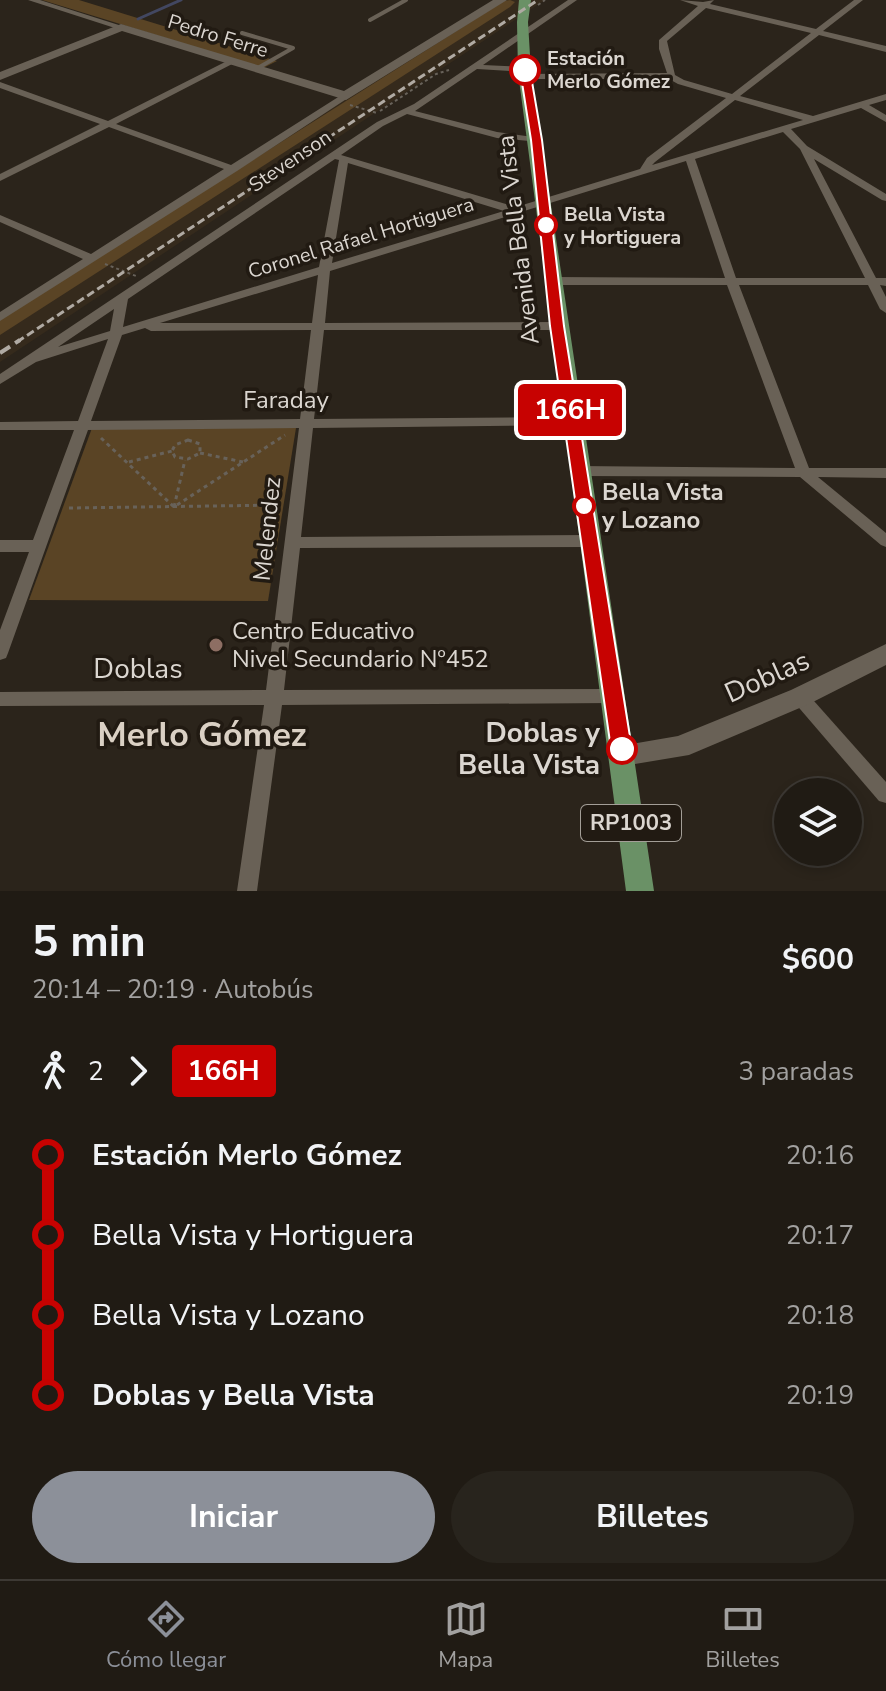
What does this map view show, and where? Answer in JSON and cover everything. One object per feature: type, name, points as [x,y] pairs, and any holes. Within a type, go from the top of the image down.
[{"type":"main road","name":"Avenida Bella Vista","points":[[524,5],[521,38],[537,140],[557,326],[623,755],[640,891]]},
{"type":"street","name":"Pedro Ferre","points":[[32,0],[342,98]]},
{"type":"street","name":"Stevenson","points":[[0,317],[501,0]]},
{"type":"street","name":"Stevenson","points":[[0,380],[401,113],[521,38],[573,0]]},
{"type":"street","points":[[684,0],[707,2],[886,49]]},
{"type":"street","points":[[643,172],[651,160],[859,0]]},
{"type":"street","points":[[671,76],[672,69],[662,46],[663,40],[707,2]]},
{"type":"street","points":[[0,76],[121,27]]},
{"type":"street","points":[[0,178],[232,62]]},
{"type":"street","points":[[477,67],[526,73],[671,76],[811,120]]},
{"type":"street","points":[[0,85],[233,169]]},
{"type":"street","name":"Coronel Rafael Hortiguera","points":[[31,359],[886,97]]},
{"type":"street","points":[[861,104],[886,119]]},
{"type":"street","points":[[401,113],[497,135],[537,140]]},
{"type":"street","points":[[785,128],[804,148],[886,198]]},
{"type":"street","points":[[804,148],[886,309]]},
{"type":"street","points":[[339,157],[514,210]]},
{"type":"street","name":"Melendez","points":[[247,891],[274,699],[339,157]]},
{"type":"street","points":[[690,158],[732,282],[806,475],[886,541]]},
{"type":"street","points":[[0,218],[91,258]]},
{"type":"street","points":[[552,281],[886,282]]},
{"type":"street","points":[[0,653],[116,334],[122,297]]},
{"type":"street","points":[[139,327],[557,326]]},
{"type":"street","name":"Faraday","points":[[0,426],[571,421]]},
{"type":"street","points":[[578,471],[806,475],[886,473]]},
{"type":"street","points":[[292,543],[589,541]]},
{"type":"street","points":[[0,546],[39,546]]},
{"type":"street","name":"Doblas","points":[[623,755],[680,747],[800,697],[886,654]]},
{"type":"street","name":"Doblas","points":[[0,699],[612,696]]},
{"type":"street","points":[[800,697],[886,795]]},
{"type":"lane","points":[[370,20],[406,0]]},
{"type":"lane","points":[[242,33],[293,48],[256,69]]},
{"type":"path","points":[[342,98],[376,114],[436,74],[450,70]]},
{"type":"path","points":[[380,111],[401,113]]},
{"type":"path","points":[[91,258],[147,280]]},
{"type":"path","points":[[174,507],[306,422]]},
{"type":"path","points":[[82,423],[129,462],[174,507]]},
{"type":"path","points":[[129,462],[172,451],[178,443],[193,440],[200,444],[200,453]]},
{"type":"path","points":[[172,451],[175,457],[185,459],[200,453],[244,462]]},
{"type":"path","points":[[174,507],[185,459]]},
{"type":"path","points":[[53,508],[295,504]]},
{"type":"shaded area","points":[[42,0],[79,0],[277,61],[263,68]]},
{"type":"shaded area","points":[[499,0],[545,0],[0,362],[0,321]]},
{"type":"shaded area","points":[[510,0],[515,2],[510,7],[0,335],[0,320]]},
{"type":"shaded area","points":[[92,428],[296,428],[268,601],[29,600]]},
{"type":"waterway","points":[[138,19],[181,0]]},
{"type":"railway","points":[[17,342],[538,0]]},
{"type":"railway","points":[[0,353],[20,340]]},
{"type":"bus line","name":"166H","points":[[525,70],[537,140],[557,326],[622,749]]},
{"type":"place","name":"Estación Merlo Gómez","points":[[525,70]]},
{"type":"place","name":"Bella Vista y Hortiguera","points":[[546,225]]},
{"type":"place","name":"Bella Vista y Lozano","points":[[584,506]]},
{"type":"place","name":"Centro Educativo Nivel Secundario Nº452","points":[[216,645]]},
{"type":"place","name":"Doblas y Bella Vista","points":[[622,749]]},
{"type":"district","name":"Merlo Gómez","points":[[202,735]]}]
